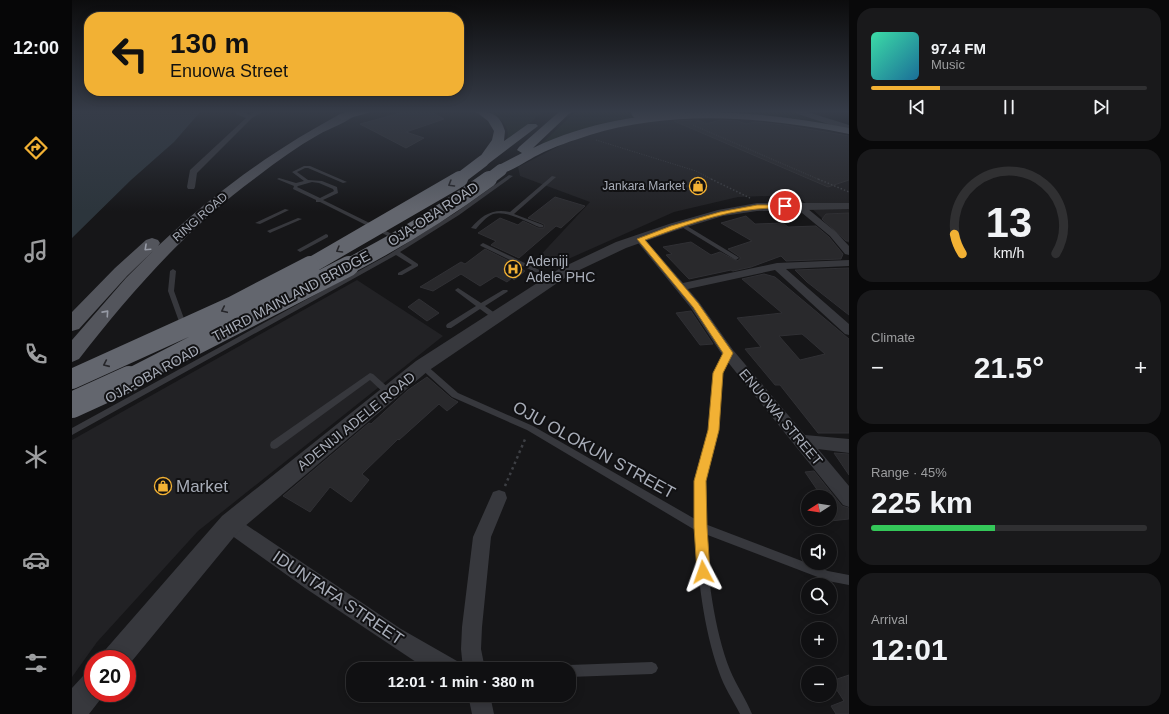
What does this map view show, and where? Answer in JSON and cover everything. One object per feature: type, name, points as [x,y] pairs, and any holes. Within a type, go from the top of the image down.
[{"type":"highway","points":[[483,161],[494,144]]},
{"type":"highway","points":[[483,161],[507,144]]},
{"type":"highway","points":[[505,171],[533,144]]},
{"type":"highway","points":[[505,171],[553,144]]},
{"type":"highway","name":"THIRD MAINLAND BRIDGE","points":[[72,379],[233,306],[311,266],[461,178],[483,161]]},
{"type":"highway","name":"THIRD MAINLAND BRIDGE","points":[[72,405],[139,375],[380,250],[505,171]]},
{"type":"main road","name":"RING ROAD","points":[[72,324],[121,272],[169,227],[210,193],[279,144]]},
{"type":"main road","name":"RING ROAD","points":[[72,354],[89,332],[158,255],[244,179],[295,144]]},
{"type":"street","points":[[191,187],[193,172],[222,144]]},
{"type":"street","points":[[799,206],[833,234],[849,252]]},
{"type":"street","name":"ADENIJI ADELE ROAD","points":[[124,650],[230,524],[422,366],[554,279],[598,255],[682,224],[722,213],[757,207],[849,206]]},
{"type":"street","name":"ENUOWA STREET","points":[[640,239],[695,305],[728,353],[849,499]]},
{"type":"street","points":[[681,287],[777,266],[849,263]]},
{"type":"street","points":[[777,266],[849,332]]},
{"type":"street","points":[[801,441],[849,446]]},
{"type":"street","points":[[473,662],[471,649],[472,627],[482,537],[499,498]]},
{"type":"street","name":"IDUNTAFA STREET","points":[[230,524],[288,565],[434,662]]},
{"type":"street","points":[[72,711],[84,697]]},
{"type":"street","points":[[481,702],[484,714]]},
{"type":"lane","points":[[306,180],[294,172],[304,167],[309,167],[345,182]]},
{"type":"lane","name":"OJA-OBA ROAD","points":[[72,432],[396,252],[457,214],[505,171]]},
{"type":"lane","points":[[511,214],[554,177]]},
{"type":"lane","points":[[279,179],[296,185],[306,180],[314,180],[335,188],[336,192],[318,200]]},
{"type":"lane","points":[[296,185],[295,188],[409,244]]},
{"type":"lane","points":[[258,223],[287,210]]},
{"type":"lane","points":[[474,228],[491,213],[500,210],[541,226]]},
{"type":"lane","points":[[270,231],[300,219]]},
{"type":"lane","points":[[682,224],[736,258]]},
{"type":"lane","points":[[300,250],[326,236]]},
{"type":"lane","points":[[483,245],[554,279]]},
{"type":"lane","points":[[396,252],[416,265],[400,274]]},
{"type":"lane","points":[[173,271],[170,291],[187,334]]},
{"type":"lane","points":[[458,290],[497,318]]},
{"type":"lane","points":[[449,326],[505,291]]},
{"type":"lane","points":[[190,341],[198,362]]},
{"type":"lane","points":[[728,353],[718,373],[714,430],[700,481],[700,527],[703,572],[714,634],[725,672],[746,714]]},
{"type":"lane","name":"OJU OLOKUN STREET","points":[[422,366],[455,395],[530,428],[700,527],[828,576],[849,580]]},
{"type":"lane","points":[[274,446],[370,376],[389,393]]},
{"type":"lane","points":[[576,671],[652,668]]},
{"type":"path","points":[[609,144],[696,171],[749,197],[757,207]]},
{"type":"path","points":[[738,144],[849,192]]},
{"type":"path","points":[[499,498],[530,428]]},
{"type":"shaded area","points":[[72,144],[171,144],[131,180],[72,238]]},
{"type":"shaded area","name":"Jankara Market","points":[[562,144],[849,144],[849,243],[797,195],[738,197],[674,212],[548,268],[536,260],[590,202],[520,176],[518,167]]},
{"type":"shaded area","name":"Market","points":[[357,280],[443,336],[198,531],[91,650],[84,650],[84,660],[72,677],[72,440]]},
{"type":"building","points":[[399,144],[413,144],[406,148]]},
{"type":"building","points":[[728,144],[849,144],[849,180],[828,187]]},
{"type":"building","points":[[555,197],[585,206],[561,228],[556,226],[519,258],[491,245],[496,241],[478,233],[500,218],[518,225],[523,221],[538,228],[544,228],[544,224],[528,218]]},
{"type":"building","points":[[849,213],[849,241],[846,241],[822,219],[826,214]]},
{"type":"building","points":[[746,216],[755,224],[783,223],[788,227],[816,226],[829,237],[843,254],[841,259],[786,261],[781,256],[751,267],[689,279],[666,255],[672,254],[663,247],[691,242],[711,255],[720,252],[737,261],[740,257],[728,249],[752,241],[721,223]]},
{"type":"building","points":[[485,249],[513,263],[512,264],[525,271],[514,280],[512,278],[507,282],[496,276],[480,286],[461,274],[433,291],[420,287],[461,262],[465,264]]},
{"type":"building","points":[[849,268],[849,315],[807,282],[795,270]]},
{"type":"building","points":[[764,274],[775,277],[849,339],[849,433],[818,433],[780,385],[775,385],[745,349],[761,347],[737,318],[782,313],[742,279]],"holes":[[[802,334],[825,354],[800,360],[779,336]]]},
{"type":"building","points":[[419,299],[439,313],[427,321],[408,307]]},
{"type":"building","points":[[691,311],[713,344],[700,345],[676,313]]},
{"type":"building","points":[[427,377],[451,398],[458,402],[447,411],[439,404],[399,440],[398,439],[362,474],[369,480],[351,502],[330,487],[310,512],[283,496],[369,423],[371,424],[408,390]]},
{"type":"building","points":[[834,453],[849,454],[849,475]]},
{"type":"building","points":[[814,471],[829,490],[817,490],[805,472]]},
{"type":"building","points":[[837,500],[842,506],[849,508],[849,519],[837,520]]},
{"type":"building","points":[[849,675],[849,714],[836,714],[831,706],[844,701],[837,690],[837,679]]},
{"type":"place","name":"Jankara Market","points":[[698,186]]},
{"type":"place","name":"Adeniji Adele PHC","points":[[513,269]]},
{"type":"place","name":"Market","points":[[163,486]]},
{"type":"route","points":[[703,572],[700,527],[700,481],[714,430],[718,373],[728,353],[695,305],[640,239],[673,227],[722,213],[757,207],[785,206]]}]
